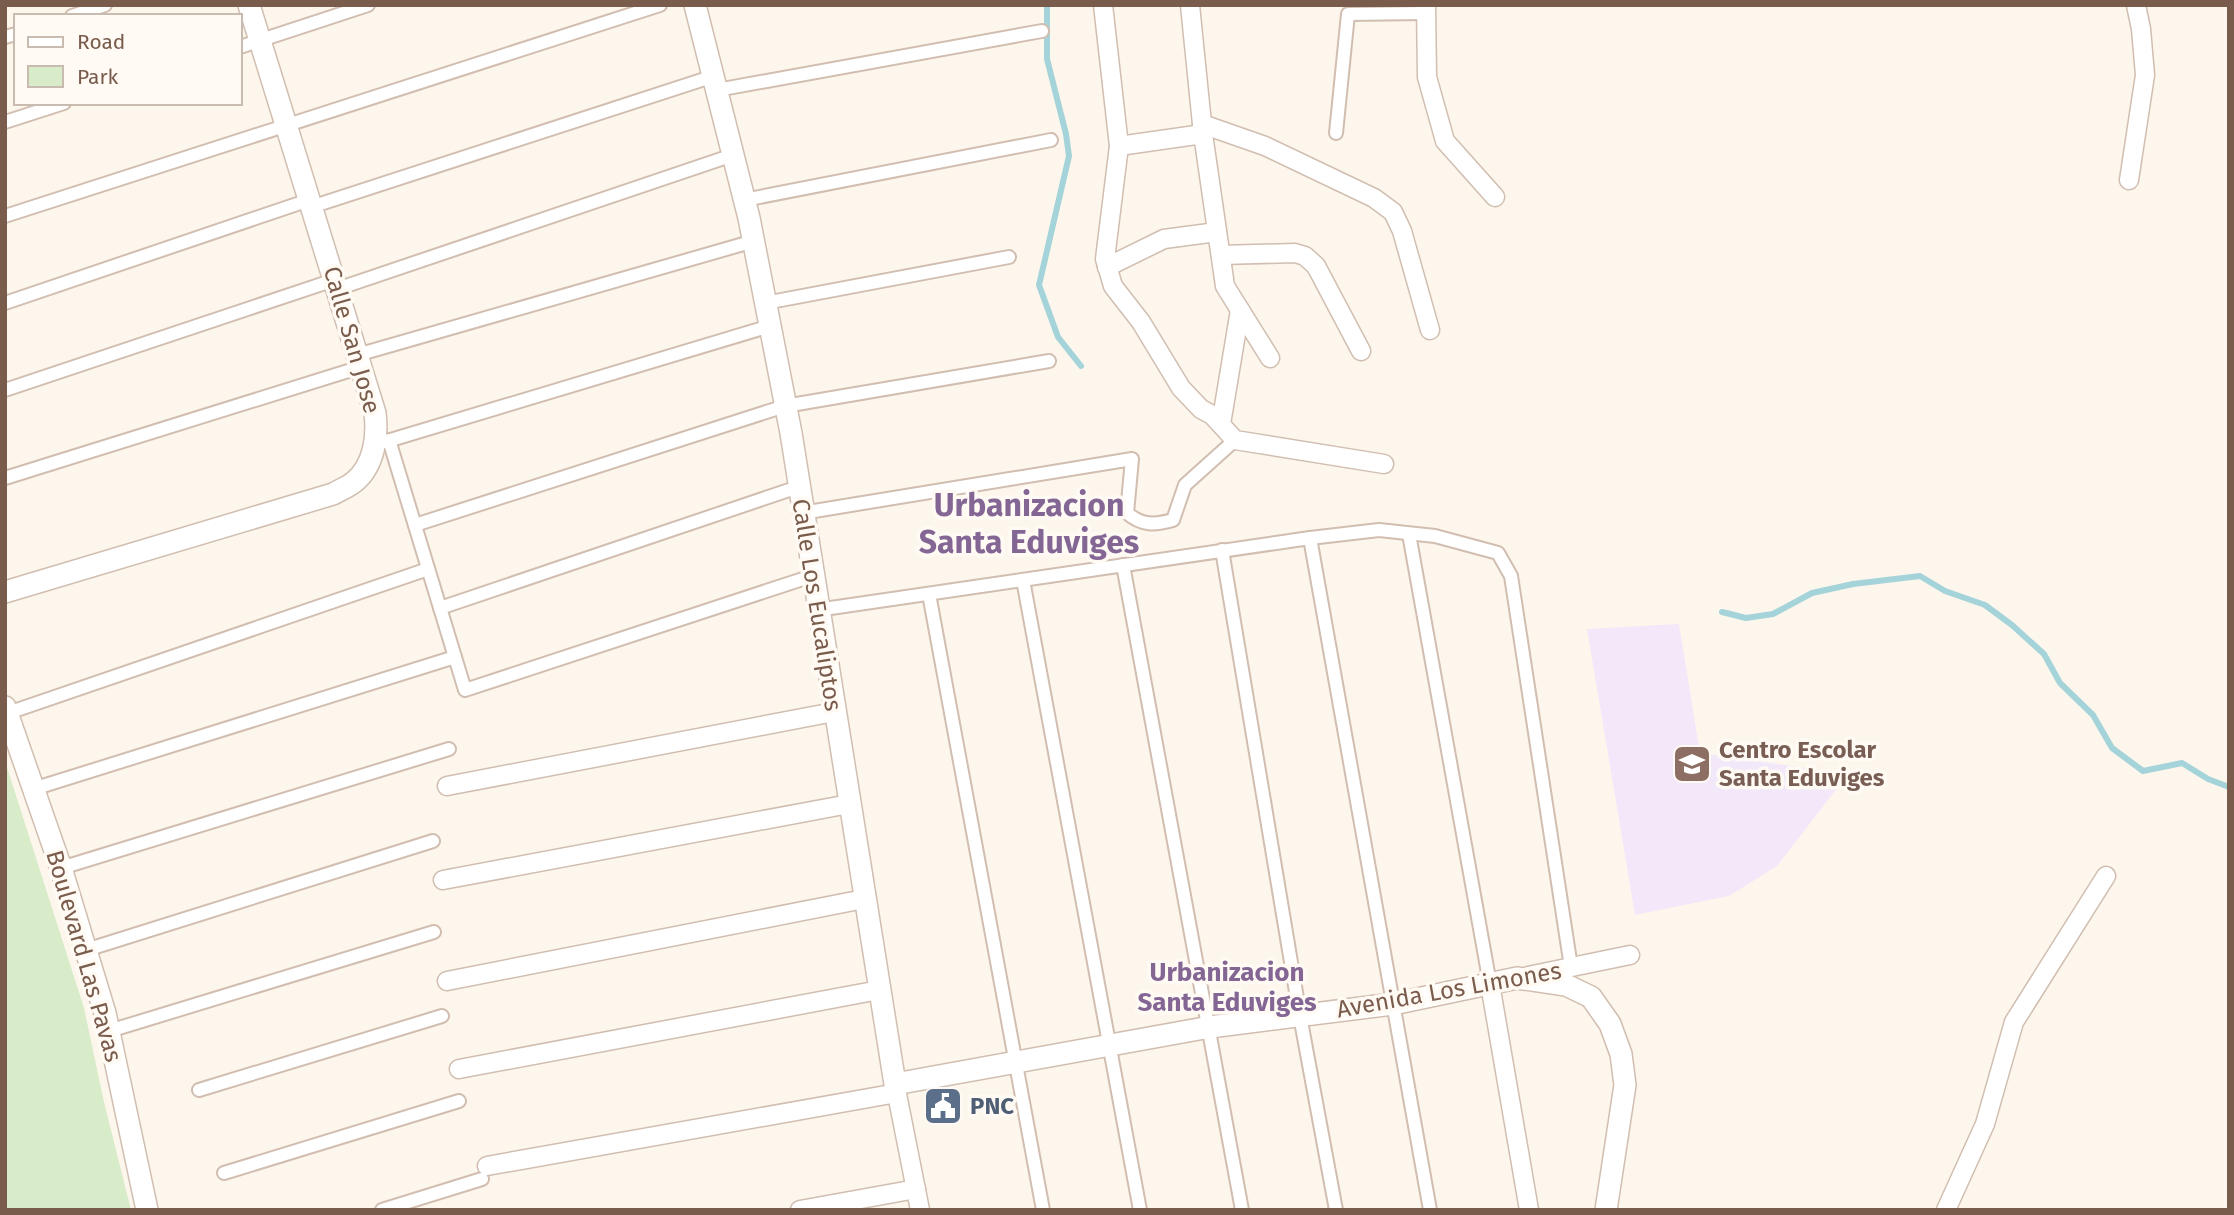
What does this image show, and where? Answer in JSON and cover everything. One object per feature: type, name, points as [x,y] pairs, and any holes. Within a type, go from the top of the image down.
[{"type":"street","points":[[78,14],[104,5]]},
{"type":"street","name":"Calle San Jose","points":[[5,592],[333,494],[355,482],[382,443],[249,5]]},
{"type":"street","points":[[242,46],[368,5]]},
{"type":"street","points":[[5,216],[660,5]]},
{"type":"street","name":"Calle Los Eucaliptos","points":[[695,5],[754,241],[785,406],[879,990],[920,1210]]},
{"type":"street","points":[[1102,5],[1119,146],[1105,239],[1105,259],[1113,286],[1141,322],[1181,388],[1235,440],[1384,464]]},
{"type":"street","points":[[1189,5],[1225,286],[1270,358]]},
{"type":"street","points":[[2129,180],[2145,75],[2136,5]]},
{"type":"street","points":[[1336,133],[1348,14],[1426,9],[1427,77],[1445,141],[1495,197]]},
{"type":"street","points":[[5,303],[310,203],[716,83],[1042,31]]},
{"type":"street","points":[[5,122],[58,105]]},
{"type":"street","points":[[1119,146],[1203,129],[1265,146],[1374,198],[1393,212],[1402,231],[1430,330]]},
{"type":"street","points":[[744,200],[1051,140]]},
{"type":"street","points":[[5,390],[733,155]]},
{"type":"street","points":[[1107,267],[1164,239],[1217,232]]},
{"type":"street","points":[[5,478],[359,361],[754,241]]},
{"type":"street","points":[[1221,255],[1295,253],[1305,256],[1316,266],[1361,351]]},
{"type":"street","points":[[765,303],[1009,257]]},
{"type":"street","points":[[1221,424],[1240,310]]},
{"type":"street","points":[[769,326],[382,443],[415,526],[465,690],[812,576]]},
{"type":"street","points":[[415,526],[785,406],[1049,361]]},
{"type":"street","points":[[802,513],[1132,459],[1127,513],[1136,521],[1156,525],[1174,520],[1185,485],[1235,440]]},
{"type":"street","points":[[440,608],[798,487]]},
{"type":"street","points":[[817,610],[1222,550],[1379,530],[1435,536],[1498,553],[1511,576],[1571,967]]},
{"type":"street","points":[[1409,534],[1529,1210]]},
{"type":"street","points":[[1310,538],[1430,1210]]},
{"type":"street","points":[[1222,550],[1300,1016],[1336,1210]]},
{"type":"street","points":[[1124,565],[1242,1210]]},
{"type":"street","points":[[6,710],[429,569]]},
{"type":"street","points":[[1023,580],[1140,1210]]},
{"type":"street","points":[[929,594],[1043,1210]]},
{"type":"street","points":[[33,789],[456,657]]},
{"type":"street","name":"Boulevard Las Pavas","points":[[6,710],[61,868],[109,1031],[147,1210]]},
{"type":"street","points":[[447,786],[834,712]]},
{"type":"street","points":[[61,868],[449,749]]},
{"type":"street","points":[[443,880],[849,804]]},
{"type":"street","points":[[86,950],[433,841]]},
{"type":"street","points":[[1946,1210],[1985,1124],[2014,1022],[2106,876]]},
{"type":"street","points":[[447,981],[864,899]]},
{"type":"street","points":[[109,1031],[434,932]]},
{"type":"street","name":"Avenida Los Limones","points":[[896,1088],[1016,1062],[1210,1027],[1393,1004],[1630,955]]},
{"type":"street","points":[[1517,978],[1566,985],[1591,997],[1610,1024],[1618,1044],[1625,1085],[1606,1210]]},
{"type":"street","points":[[459,1069],[879,990]]},
{"type":"street","points":[[200,1090],[442,1016]]},
{"type":"street","points":[[382,1210],[485,1172],[896,1088]]},
{"type":"street","points":[[224,1173],[459,1101]]},
{"type":"street","points":[[800,1210],[916,1189]]},
{"type":"shaded area","name":"Centro Escolar Santa Eduviges","points":[[1679,624],[1700,753],[1848,774],[1777,866],[1729,896],[1635,915],[1587,629]]},
{"type":"green space","points":[[5,761],[84,1008],[131,1210],[5,1210]]},
{"type":"waterway","points":[[1047,5],[1047,59],[1069,156],[1039,285],[1058,337],[1081,366]]},
{"type":"waterway","points":[[1722,612],[1746,618],[1773,614],[1812,593],[1853,584],[1920,576],[1945,591],[1985,605],[2012,625],[2044,654],[2060,683],[2093,715],[2112,748],[2143,771],[2182,763],[2208,779],[2229,787]]},
{"type":"place","name":"Centro Escolar Santa Eduviges","points":[[1692,764]]},
{"type":"place","name":"PNC","points":[[943,1106]]},
{"type":"district","name":"Urbanizacion Santa Eduviges","points":[[1029,524]]},
{"type":"district","name":"Urbanizacion Santa Eduviges","points":[[1227,987]]}]
